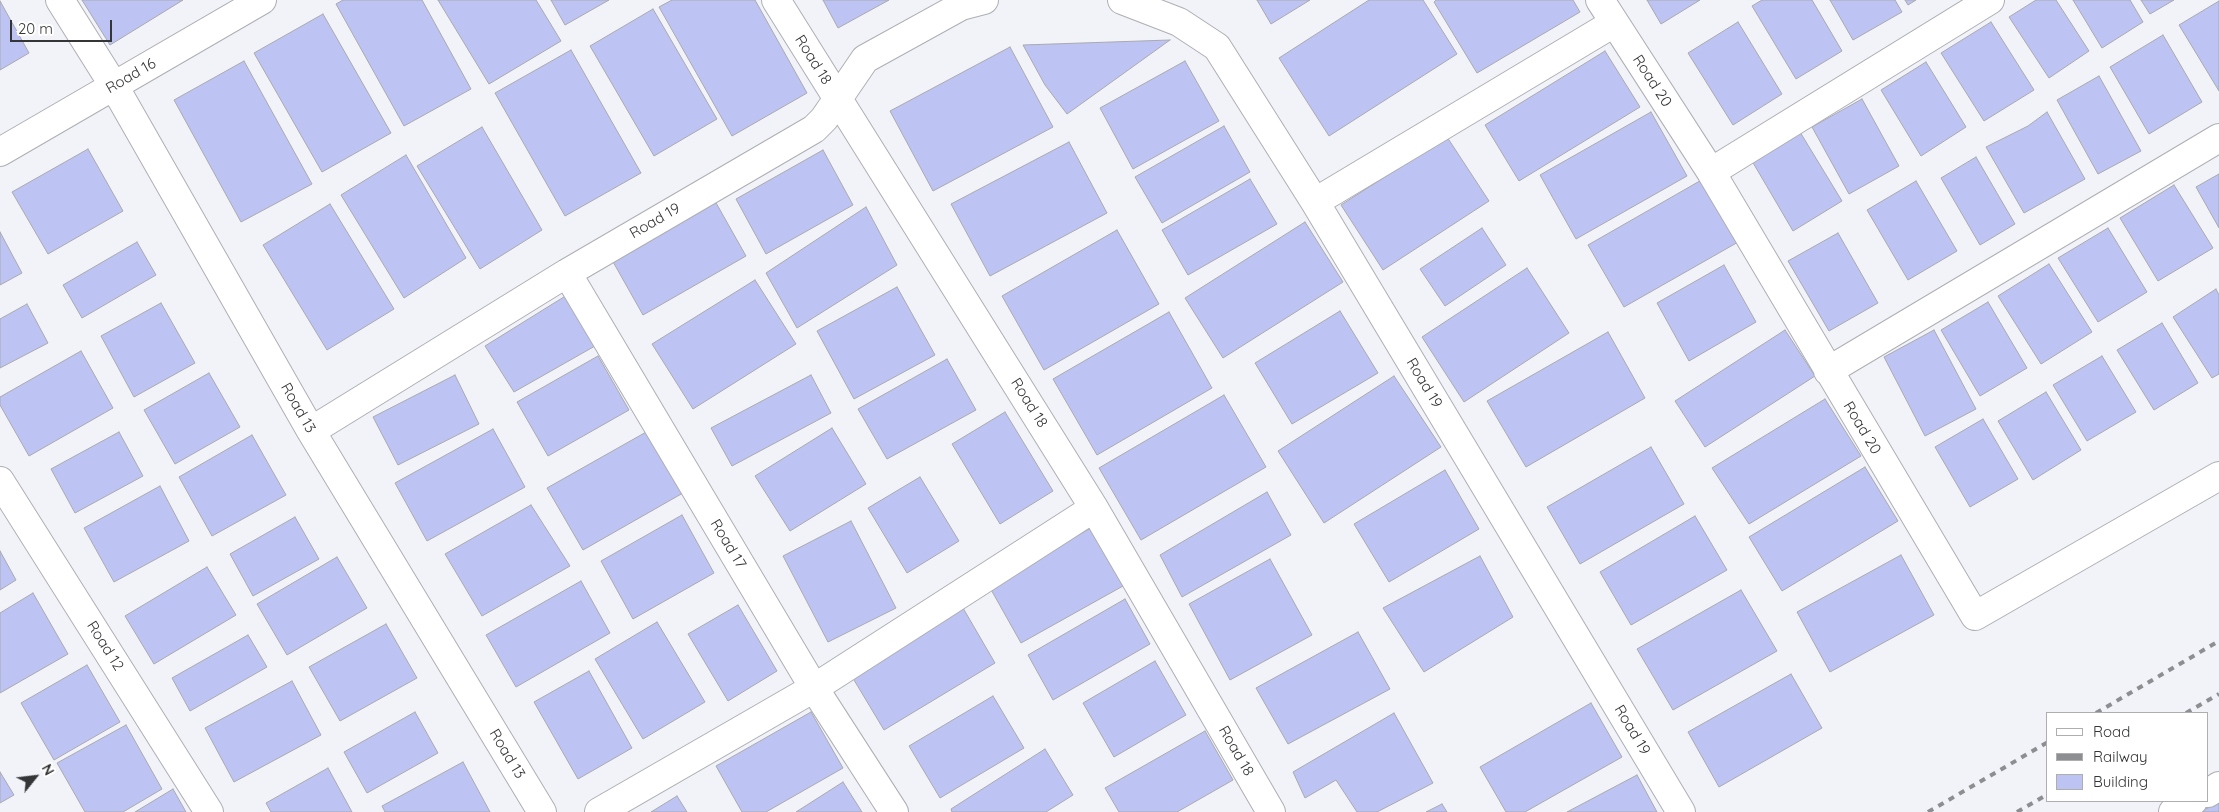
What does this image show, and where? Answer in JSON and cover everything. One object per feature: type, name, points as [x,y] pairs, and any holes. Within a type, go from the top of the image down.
[{"type":"street","name":"Road 13","points":[[60,0],[114,86],[311,431],[542,812]]},
{"type":"street","name":"Road 16","points":[[0,152],[262,0]]},
{"type":"street","name":"Road 18","points":[[776,0],[1094,508],[1271,812]]},
{"type":"street","name":"Road 19","points":[[311,431],[567,273],[814,129],[824,120],[865,59],[961,6],[984,0]]},
{"type":"street","name":"Road 19","points":[[1122,0],[1179,22],[1217,48],[1315,202],[1681,812]]},
{"type":"street","name":"Road 20","points":[[1600,0],[1711,172],[1975,616],[2219,476]]},
{"type":"street","points":[[1711,172],[1990,0]]},
{"type":"street","points":[[1315,202],[1614,23]]},
{"type":"street","points":[[1828,371],[2219,138]]},
{"type":"street","name":"Road 17","points":[[567,273],[814,688],[894,812]]},
{"type":"street","name":"Road 12","points":[[0,481],[209,812]]},
{"type":"street","points":[[599,812],[814,688],[1094,508]]},
{"type":"street","points":[[2173,812],[2191,802]]},
{"type":"building","points":[[82,0],[183,0],[110,45]]},
{"type":"building","points":[[343,0],[422,0],[471,89],[404,126],[336,4]]},
{"type":"building","points":[[438,0],[536,0],[561,41],[489,84]]},
{"type":"building","points":[[551,0],[609,0],[565,25]]},
{"type":"building","points":[[672,0],[755,0],[807,93],[732,136],[659,7]]},
{"type":"building","points":[[823,0],[889,0],[838,28]]},
{"type":"building","points":[[1257,0],[1310,0],[1271,24]]},
{"type":"building","points":[[1369,0],[1423,0],[1457,54],[1329,136],[1279,58]]},
{"type":"building","points":[[1436,0],[1573,0],[1580,12],[1477,73],[1434,2]]},
{"type":"building","points":[[1647,0],[1700,0],[1661,24]]},
{"type":"building","points":[[1762,0],[1812,0],[1842,51],[1796,79],[1752,6]]},
{"type":"building","points":[[1830,0],[1895,0],[1902,12],[1853,40]]},
{"type":"building","points":[[1905,0],[1916,0],[1908,5]]},
{"type":"building","points":[[2036,0],[2056,0],[2089,51],[2049,78],[2009,17]]},
{"type":"building","points":[[2073,0],[2130,0],[2143,22],[2102,48]]},
{"type":"building","points":[[2141,0],[2174,0],[2150,14]]},
{"type":"building","points":[[0,1],[29,53],[0,70]]},
{"type":"building","points":[[2219,1],[2219,91],[2179,25]]},
{"type":"building","points":[[653,9],[717,119],[654,156],[590,46]]},
{"type":"building","points":[[323,14],[391,133],[322,172],[254,53]]},
{"type":"building","points":[[1738,22],[1782,94],[1733,125],[1688,53]]},
{"type":"building","points":[[1991,22],[2034,90],[1984,121],[1941,53]]},
{"type":"building","points":[[2163,35],[2202,102],[2149,134],[2110,67]]},
{"type":"building","points":[[1170,40],[1067,114],[1045,85],[1023,45]]},
{"type":"building","points":[[1010,47],[1053,127],[933,191],[890,111]]},
{"type":"building","points":[[571,50],[641,173],[565,216],[495,93]]},
{"type":"building","points":[[1605,51],[1640,107],[1519,181],[1485,125]]},
{"type":"building","points":[[244,61],[312,184],[241,222],[174,100]]},
{"type":"building","points":[[1185,61],[1219,121],[1133,169],[1100,108]]},
{"type":"building","points":[[1926,62],[1966,127],[1921,156],[1881,90]]},
{"type":"building","points":[[2099,76],[2141,151],[2098,174],[2057,100]]},
{"type":"building","points":[[1862,99],[1899,166],[1849,194],[1812,127]]},
{"type":"building","points":[[1651,112],[1687,176],[1576,239],[1540,175]]},
{"type":"building","points":[[2047,112],[2085,179],[2024,213],[1986,147],[2028,126]]},
{"type":"building","points":[[1224,126],[1250,172],[1162,223],[1135,177]]},
{"type":"building","points":[[482,127],[542,230],[480,269],[417,166]]},
{"type":"building","points":[[1800,132],[1842,201],[1793,231],[1752,161]]},
{"type":"building","points":[[1447,137],[1489,201],[1383,270],[1341,205]]},
{"type":"building","points":[[1069,142],[1107,213],[990,276],[951,204]]},
{"type":"building","points":[[88,149],[123,211],[48,254],[12,192]]},
{"type":"building","points":[[823,150],[853,205],[766,254],[736,199]]},
{"type":"building","points":[[406,155],[466,258],[404,298],[341,195]]},
{"type":"building","points":[[1976,157],[2015,224],[1980,245],[1941,178]]},
{"type":"building","points":[[2219,174],[2219,228],[2196,187]]},
{"type":"building","points":[[1705,178],[1740,241],[1624,307],[1588,245]]},
{"type":"building","points":[[1250,179],[1277,224],[1188,275],[1162,230]]},
{"type":"building","points":[[1916,181],[1957,251],[1908,280],[1867,210]]},
{"type":"building","points":[[2174,185],[2213,248],[2158,281],[2120,218]]},
{"type":"building","points":[[715,201],[746,256],[643,315],[612,260]]},
{"type":"building","points":[[330,204],[394,309],[327,350],[263,245]]},
{"type":"building","points":[[866,207],[897,265],[797,328],[766,273]]},
{"type":"building","points":[[1305,222],[1343,282],[1223,358],[1185,298]]},
{"type":"building","points":[[1482,228],[1506,265],[1445,306],[1420,269]]},
{"type":"building","points":[[2108,228],[2147,292],[2098,322],[2058,258]]},
{"type":"building","points":[[1117,230],[1159,304],[1044,370],[1002,296]]},
{"type":"building","points":[[0,232],[22,273],[0,285]]},
{"type":"building","points":[[1838,233],[1878,303],[1829,331],[1788,261]]},
{"type":"building","points":[[137,242],[156,275],[82,318],[63,285]]},
{"type":"building","points":[[2049,264],[2092,332],[2041,364],[1998,296]]},
{"type":"building","points":[[1724,265],[1756,322],[1689,361],[1657,303]]},
{"type":"building","points":[[1527,268],[1569,333],[1464,402],[1422,337]]},
{"type":"building","points":[[755,280],[796,344],[693,409],[652,344]]},
{"type":"building","points":[[897,287],[935,355],[854,399],[817,331]]},
{"type":"building","points":[[2216,289],[2219,295],[2219,374],[2212,378],[2173,317]]},
{"type":"building","points":[[567,295],[595,346],[514,392],[485,346]]},
{"type":"building","points":[[1988,302],[2027,368],[1980,396],[1941,330]]},
{"type":"building","points":[[161,303],[195,363],[134,397],[101,336]]},
{"type":"building","points":[[27,304],[48,343],[0,368],[0,319]]},
{"type":"building","points":[[1340,311],[1378,373],[1292,424],[1255,363]]},
{"type":"building","points":[[1169,312],[1212,388],[1097,455],[1053,379]]},
{"type":"building","points":[[2162,323],[2198,383],[2154,410],[2117,350]]},
{"type":"building","points":[[1785,330],[1815,376],[1705,447],[1675,401]]},
{"type":"building","points":[[1934,330],[1976,409],[1925,436],[1884,357]]},
{"type":"building","points":[[1608,332],[1645,398],[1526,467],[1487,401]]},
{"type":"building","points":[[81,351],[113,408],[29,456],[0,405],[0,397]]},
{"type":"building","points":[[598,356],[629,410],[548,456],[517,402]]},
{"type":"building","points":[[2102,356],[2136,412],[2087,441],[2053,385]]},
{"type":"building","points":[[947,359],[976,410],[887,459],[858,409]]},
{"type":"building","points":[[209,373],[240,427],[175,464],[144,410]]},
{"type":"building","points":[[455,375],[479,424],[398,465],[373,417]]},
{"type":"building","points":[[811,375],[831,413],[732,466],[711,428]]},
{"type":"building","points":[[1394,376],[1441,447],[1324,523],[1278,451]]},
{"type":"building","points":[[2046,392],[2081,450],[2033,480],[1998,421]]},
{"type":"building","points":[[1224,395],[1266,467],[1141,540],[1099,468]]},
{"type":"building","points":[[1825,399],[1861,456],[1749,524],[1712,468]]},
{"type":"building","points":[[1005,412],[1053,491],[1000,524],[952,444]]},
{"type":"building","points":[[1983,419],[2018,479],[1970,507],[1935,447]]},
{"type":"building","points":[[832,428],[866,484],[790,531],[755,476]]},
{"type":"building","points":[[493,429],[525,487],[427,541],[395,483]]},
{"type":"building","points":[[648,431],[683,493],[583,550],[547,488]]},
{"type":"building","points":[[119,432],[143,476],[75,513],[51,469]]},
{"type":"building","points":[[252,435],[286,495],[212,536],[179,477]]},
{"type":"building","points":[[1651,447],[1684,504],[1580,564],[1547,507]]},
{"type":"building","points":[[1865,467],[1898,521],[1782,591],[1749,537]]},
{"type":"building","points":[[1445,470],[1479,529],[1389,582],[1354,524]]},
{"type":"building","points":[[920,477],[959,541],[907,573],[868,508]]},
{"type":"building","points":[[160,486],[189,541],[114,582],[84,528]]},
{"type":"building","points":[[1267,492],[1291,535],[1182,597],[1160,555]]},
{"type":"building","points":[[531,505],[570,566],[482,616],[445,554]]},
{"type":"building","points":[[682,515],[714,573],[633,619],[601,561]]},
{"type":"building","points":[[1695,516],[1727,570],[1631,625],[1600,572]]},
{"type":"building","points":[[295,517],[319,559],[253,596],[230,554]]},
{"type":"building","points":[[851,521],[896,608],[828,642],[783,556]]},
{"type":"building","points":[[1091,528],[1123,586],[1021,643],[989,586]]},
{"type":"building","points":[[0,551],[16,580],[0,590]]},
{"type":"building","points":[[1901,555],[1934,615],[1830,672],[1797,612]]},
{"type":"building","points":[[1480,556],[1513,617],[1424,672],[1383,608]]},
{"type":"building","points":[[337,557],[367,608],[287,655],[257,604]]},
{"type":"building","points":[[1270,559],[1312,635],[1230,680],[1189,604]]},
{"type":"building","points":[[207,567],[236,615],[154,664],[125,616]]},
{"type":"building","points":[[581,581],[610,633],[516,687],[486,635]]},
{"type":"building","points":[[1741,590],[1777,651],[1673,710],[1637,649]]},
{"type":"building","points":[[33,593],[68,654],[0,693],[0,613]]},
{"type":"building","points":[[1125,599],[1150,644],[1053,700],[1028,655]]},
{"type":"building","points":[[738,605],[777,671],[728,701],[688,634]]},
{"type":"building","points":[[963,608],[995,663],[884,730],[851,675]]},
{"type":"building","points":[[657,622],[705,702],[643,739],[595,659]]},
{"type":"building","points":[[386,624],[417,678],[340,721],[309,667]]},
{"type":"building","points":[[1358,632],[1390,689],[1288,744],[1256,688]]},
{"type":"building","points":[[248,635],[267,667],[190,711],[172,678]]},
{"type":"building","points":[[1155,661],[1186,715],[1114,757],[1083,703]]},
{"type":"building","points":[[87,665],[120,722],[54,760],[21,703]]},
{"type":"building","points":[[589,671],[632,748],[578,779],[534,702]]},
{"type":"building","points":[[1791,674],[1822,728],[1719,787],[1688,732]]},
{"type":"building","points":[[292,681],[321,735],[234,782],[205,728]]},
{"type":"building","points":[[993,696],[1024,748],[940,798],[909,746]]},
{"type":"building","points":[[1591,703],[1622,757],[1525,812],[1506,812],[1480,767]]},
{"type":"building","points":[[415,712],[438,753],[367,793],[344,752]]},
{"type":"building","points":[[811,712],[843,768],[766,812],[742,812],[716,766]]},
{"type":"building","points":[[1394,713],[1433,783],[1377,812],[1357,812],[1336,780],[1305,798],[1293,772]]},
{"type":"building","points":[[126,725],[162,789],[123,812],[85,812],[57,763]]},
{"type":"building","points":[[1205,731],[1233,780],[1177,812],[1119,812],[1105,788]]},
{"type":"building","points":[[1045,749],[1073,795],[1046,812],[952,812],[951,809]]},
{"type":"building","points":[[463,762],[490,812],[385,812],[382,806]]},
{"type":"building","points":[[328,768],[352,812],[271,812],[266,803]]},
{"type":"building","points":[[0,772],[14,795],[0,803]]},
{"type":"building","points":[[1637,775],[1657,812],[1567,812]]},
{"type":"building","points":[[843,782],[862,812],[796,812]]},
{"type":"building","points":[[173,789],[186,812],[135,812]]},
{"type":"building","points":[[677,796],[687,812],[651,812]]},
{"type":"building","points":[[2219,803],[2219,812],[2199,812]]},
{"type":"building","points":[[1442,804],[1447,812],[1426,812]]},
{"type":"railway","points":[[2098,712],[2219,641]]},
{"type":"railway","points":[[2188,712],[2219,694]]},
{"type":"railway","points":[[1928,812],[2046,743]]},
{"type":"railway","points":[[2017,812],[2046,795]]}]
